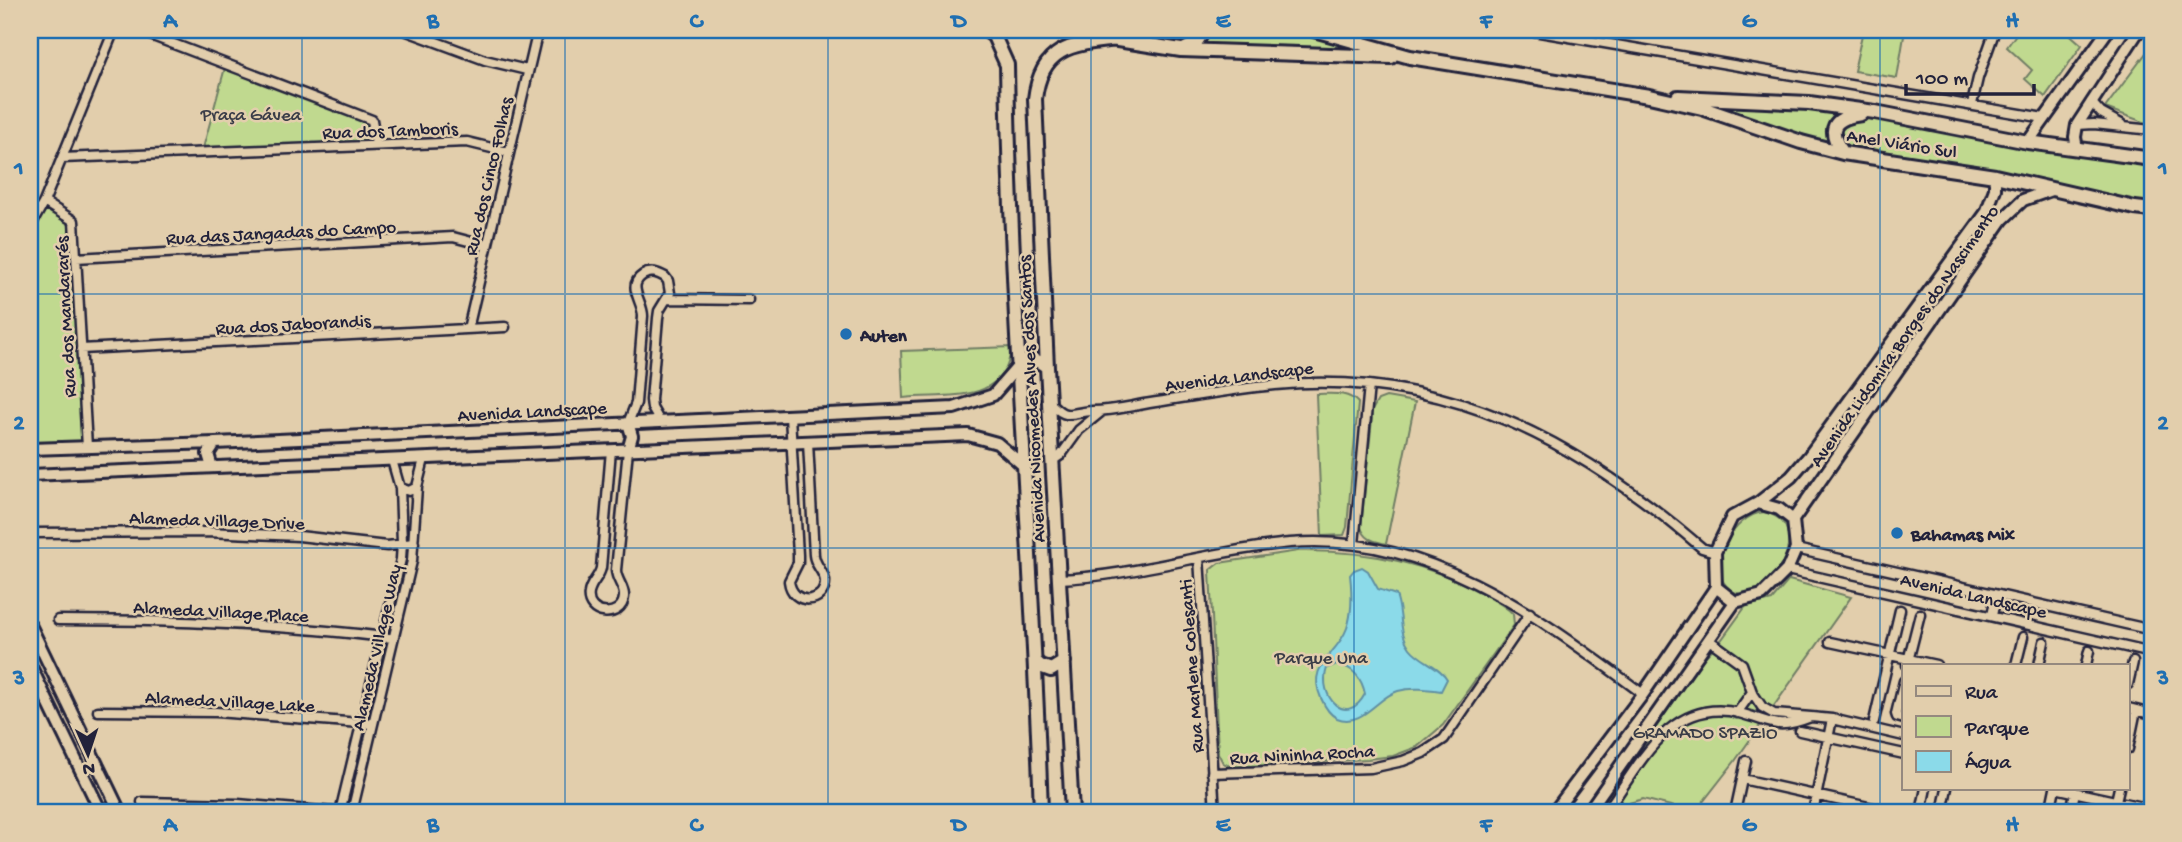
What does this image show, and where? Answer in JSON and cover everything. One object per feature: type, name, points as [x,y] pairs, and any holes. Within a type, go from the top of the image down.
[{"type":"main road","name":"Avenida Nicomedes Alves dos Santos","points":[[986,30],[994,36],[1007,65],[1041,812]]},
{"type":"main road","name":"Anel Viário Sul","points":[[1054,30],[1181,50],[1410,57]]},
{"type":"main road","points":[[1181,50],[1195,44],[1203,30]]},
{"type":"main road","name":"Anel Viário Sul","points":[[1314,30],[1410,57],[1649,96],[1702,108],[1801,142],[1843,153],[1995,176],[2152,210]]},
{"type":"main road","name":"Avenida Nicomedes Alves dos Santos","points":[[1072,812],[1047,367],[1036,89],[1045,67],[1066,48],[1082,43],[1117,39]]},
{"type":"main road","name":"Anel Viário Sul","points":[[1649,96],[1809,103],[1875,112],[2028,142],[2152,159]]},
{"type":"main road","points":[[1843,153],[1835,141],[1833,131],[1836,122],[1846,116],[1875,112]]},
{"type":"main road","points":[[1020,364],[1031,360],[1047,367]]},
{"type":"main road","points":[[1036,662],[1051,670],[1063,662]]},
{"type":"street","points":[[30,227],[44,202],[114,30]]},
{"type":"street","points":[[137,30],[372,120],[376,144]]},
{"type":"street","points":[[404,30],[485,60],[527,70]]},
{"type":"street","name":"Rua dos Cinco Folhas","points":[[468,329],[538,30]]},
{"type":"street","points":[[1528,30],[1547,31],[2045,118]]},
{"type":"street","points":[[1972,104],[1978,78],[1996,30]]},
{"type":"street","points":[[2028,142],[2108,30]]},
{"type":"street","points":[[2077,149],[2077,125],[2139,30]]},
{"type":"street","points":[[2091,102],[2101,113],[2127,127]]},
{"type":"street","points":[[2077,125],[2094,124],[2152,130]]},
{"type":"street","name":"Rua dos Tamboris","points":[[62,158],[467,142],[508,152]]},
{"type":"street","name":"Avenida Lidomira Borges do Nascimento","points":[[1758,503],[1791,477],[1809,456],[1986,213],[1995,190],[1995,176]]},
{"type":"street","name":"Avenida Lidomira Borges do Nascimento","points":[[1793,520],[2004,219],[2023,200],[2056,188]]},
{"type":"street","name":"Rua dos Mandararés","points":[[44,202],[74,221],[87,447]]},
{"type":"street","name":"Rua das Jangadas do Campo","points":[[76,258],[453,237],[487,246]]},
{"type":"street","points":[[611,450],[600,575],[589,592],[594,609],[606,613],[617,610],[624,600],[624,593],[616,576],[628,450],[632,436],[628,423],[636,403],[643,309],[635,292],[638,280],[653,272],[665,276],[670,287],[668,299],[659,311],[654,364],[652,408],[660,422]]},
{"type":"street","points":[[668,299],[749,300]]},
{"type":"street","name":"Rua dos Jaborandis","points":[[81,349],[505,327]]},
{"type":"street","points":[[639,363],[654,364]]},
{"type":"street","name":"Avenida Landscape","points":[[30,449],[215,443],[954,408],[993,395],[1020,364]]},
{"type":"street","name":"Avenida Landscape","points":[[1049,402],[1061,413],[1101,412],[1275,385],[1321,383],[1369,385],[1422,394],[1499,416],[1535,432],[1605,471],[1702,548],[1715,552]]},
{"type":"street","points":[[1354,544],[1369,385]]},
{"type":"street","points":[[1052,461],[1061,455],[1079,430],[1101,412]]},
{"type":"street","points":[[790,416],[798,555],[790,587],[797,597],[809,600],[820,595],[825,578],[817,568],[814,555],[808,442]]},
{"type":"street","points":[[30,475],[968,435],[997,443],[1025,467]]},
{"type":"street","points":[[212,467],[208,452],[215,443]]},
{"type":"street","name":"Alameda Village Way","points":[[352,812],[412,561],[417,487],[424,458]]},
{"type":"street","name":"Alameda Village Way","points":[[340,812],[401,559],[400,488],[392,460]]},
{"type":"street","points":[[794,488],[810,486]]},
{"type":"street","points":[[400,488],[409,491],[417,487]]},
{"type":"street","points":[[607,498],[623,499]]},
{"type":"street","points":[[1554,812],[1643,694],[1716,587],[1715,552],[1732,517],[1758,503],[1779,509],[1793,520],[1796,549],[1787,570],[1762,595],[1735,602],[1588,812]]},
{"type":"street","name":"Alameda Village Drive","points":[[30,533],[207,532],[299,536],[387,546],[414,544]]},
{"type":"street","points":[[1059,579],[1293,543],[1354,544],[1437,564],[1475,582],[1530,613],[1643,694]]},
{"type":"street","name":"Avenida Landscape","points":[[1796,549],[2152,631]]},
{"type":"street","name":"Rua Marlene Colesanti","points":[[1199,558],[1215,812]]},
{"type":"street","name":"Avenida Landscape","points":[[1787,570],[2152,651]]},
{"type":"street","points":[[1716,587],[1735,602]]},
{"type":"street","points":[[1992,616],[1996,594]]},
{"type":"street","points":[[1874,721],[1900,610]]},
{"type":"street","name":"Rua Nininha Rocha","points":[[1212,773],[1371,768],[1403,761],[1423,753],[1444,738],[1530,613]]},
{"type":"street","points":[[1908,662],[1920,614]]},
{"type":"street","name":"Alameda Village Place","points":[[58,620],[162,620],[267,626],[393,638]]},
{"type":"street","points":[[30,625],[120,812]]},
{"type":"street","points":[[2016,664],[2023,637]]},
{"type":"street","points":[[1709,640],[1742,664],[1752,692],[1770,712],[1832,719],[1902,736]]},
{"type":"street","points":[[1830,642],[1908,662],[1927,664]]},
{"type":"street","points":[[2039,664],[2044,642]]},
{"type":"street","points":[[2086,664],[2089,651]]},
{"type":"street","points":[[2130,675],[2133,662]]},
{"type":"street","points":[[30,665],[101,812]]},
{"type":"street","points":[[1902,689],[1896,717],[1902,718]]},
{"type":"street","points":[[1737,713],[1752,692]]},
{"type":"street","points":[[2130,729],[2132,709],[2152,714]]},
{"type":"street","name":"Alameda Village Lake","points":[[98,711],[216,712],[373,724]]},
{"type":"street","points":[[1606,812],[1664,732],[1699,714],[1723,711],[1784,726],[1811,717]]},
{"type":"street","points":[[1813,812],[1832,719]]},
{"type":"street","points":[[1800,731],[1902,754]]},
{"type":"street","points":[[1735,812],[1746,761]]},
{"type":"street","points":[[1742,779],[1891,812]]},
{"type":"street","points":[[1921,812],[1926,790]]},
{"type":"street","points":[[1941,812],[1946,790]]},
{"type":"street","points":[[2050,812],[2055,790]]},
{"type":"street","points":[[2072,790],[2152,810]]},
{"type":"street","points":[[2071,812],[2074,797],[2072,790]]},
{"type":"street","points":[[2116,802],[2119,790]]},
{"type":"street","points":[[142,802],[238,804],[334,812]]},
{"type":"green space","points":[[1054,30],[1314,30],[1410,57],[1181,50]]},
{"type":"green space","points":[[1863,30],[1905,30],[1897,78],[1854,71]]},
{"type":"green space","points":[[2019,30],[2065,30],[2082,45],[2045,97],[2025,79],[2032,70],[2007,47]]},
{"type":"green space","points":[[2152,45],[2152,125],[2105,108]]},
{"type":"green space","name":"Praça Gávea","points":[[226,64],[372,120],[376,144],[202,152]]},
{"type":"green space","points":[[1649,96],[1809,103],[2152,159],[2152,210],[1843,153]]},
{"type":"green space","points":[[44,202],[74,221],[87,447],[30,449],[30,227]]},
{"type":"green space","points":[[1012,347],[1006,368],[997,380],[986,388],[960,395],[903,398],[901,351]]},
{"type":"green space","points":[[1316,394],[1344,395],[1358,403],[1347,527],[1344,535],[1322,536]]},
{"type":"green space","points":[[1386,397],[1415,402],[1386,544],[1368,537],[1361,527],[1371,412],[1378,400]]},
{"type":"green space","points":[[1764,512],[1781,520],[1788,533],[1787,548],[1781,565],[1771,579],[1758,589],[1744,594],[1731,590],[1723,581],[1720,569],[1725,544],[1742,522]]},
{"type":"green space","name":"Parque Una","points":[[1298,551],[1369,555],[1415,565],[1460,582],[1498,602],[1513,614],[1514,625],[1443,725],[1417,747],[1393,756],[1368,759],[1232,767],[1223,763],[1218,753],[1210,570],[1219,563]]},
{"type":"green space","name":"GRAMADO SPAZIO","points":[[1789,580],[1851,597],[1735,761],[1695,812],[1643,799],[1597,812],[1704,658],[1746,606],[1772,600]]},
{"type":"water","points":[[1362,567],[1368,571],[1378,589],[1396,595],[1406,642],[1414,653],[1440,670],[1447,679],[1441,691],[1398,691],[1362,715],[1346,720],[1334,717],[1326,707],[1317,686],[1317,677],[1320,668],[1347,628],[1352,602],[1350,575]],"holes":[[[1337,664],[1356,674],[1362,683],[1365,694],[1358,704],[1350,708],[1336,705],[1326,689],[1327,668]]]},
{"type":"place","name":"Auten","points":[[846,334]]},
{"type":"place","name":"Bahamas Mix","points":[[1897,533]]}]
